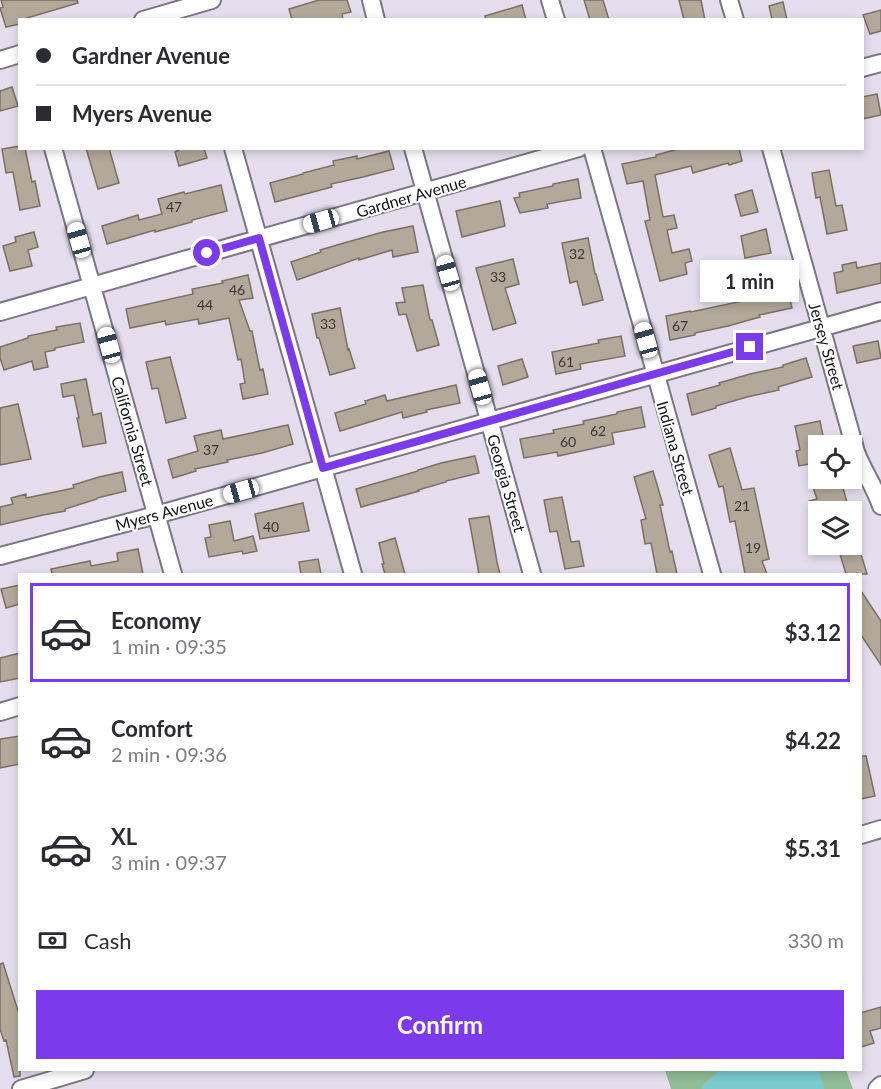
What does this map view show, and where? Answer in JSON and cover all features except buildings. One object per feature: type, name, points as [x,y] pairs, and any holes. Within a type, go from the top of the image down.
[{"type":"street","points":[[158,18],[195,13],[213,0]]},
{"type":"street","points":[[371,0],[376,18]]},
{"type":"street","points":[[550,0],[555,18]]},
{"type":"street","points":[[729,0],[734,18]]},
{"type":"street","points":[[0,60],[18,55]]},
{"type":"street","points":[[864,67],[881,63]]},
{"type":"street","name":"California Street","points":[[54,150],[173,573]]},
{"type":"street","points":[[234,150],[353,573]]},
{"type":"street","name":"Georgia Street","points":[[414,150],[532,573]]},
{"type":"street","name":"Gardner Avenue","points":[[0,312],[572,150]]},
{"type":"street","name":"Indiana Street","points":[[593,150],[712,573]]},
{"type":"street","name":"Jersey Street","points":[[772,150],[856,452],[862,468],[877,493],[881,506]]},
{"type":"street","name":"Myers Avenue","points":[[0,556],[156,515],[881,311]]},
{"type":"street","points":[[0,712],[18,707]]},
{"type":"street","points":[[862,836],[881,830]]},
{"type":"street","points":[[21,1089],[82,1071]]},
{"type":"street","points":[[877,1089],[881,1084]]},
{"type":"shaded area","points":[[665,1071],[846,1071],[853,1089],[671,1089]]},
{"type":"shaded area","points":[[719,1071],[819,1071],[824,1089],[702,1089],[702,1086]]},
{"type":"route","points":[[207,253],[259,238],[323,468],[750,347]]}]
